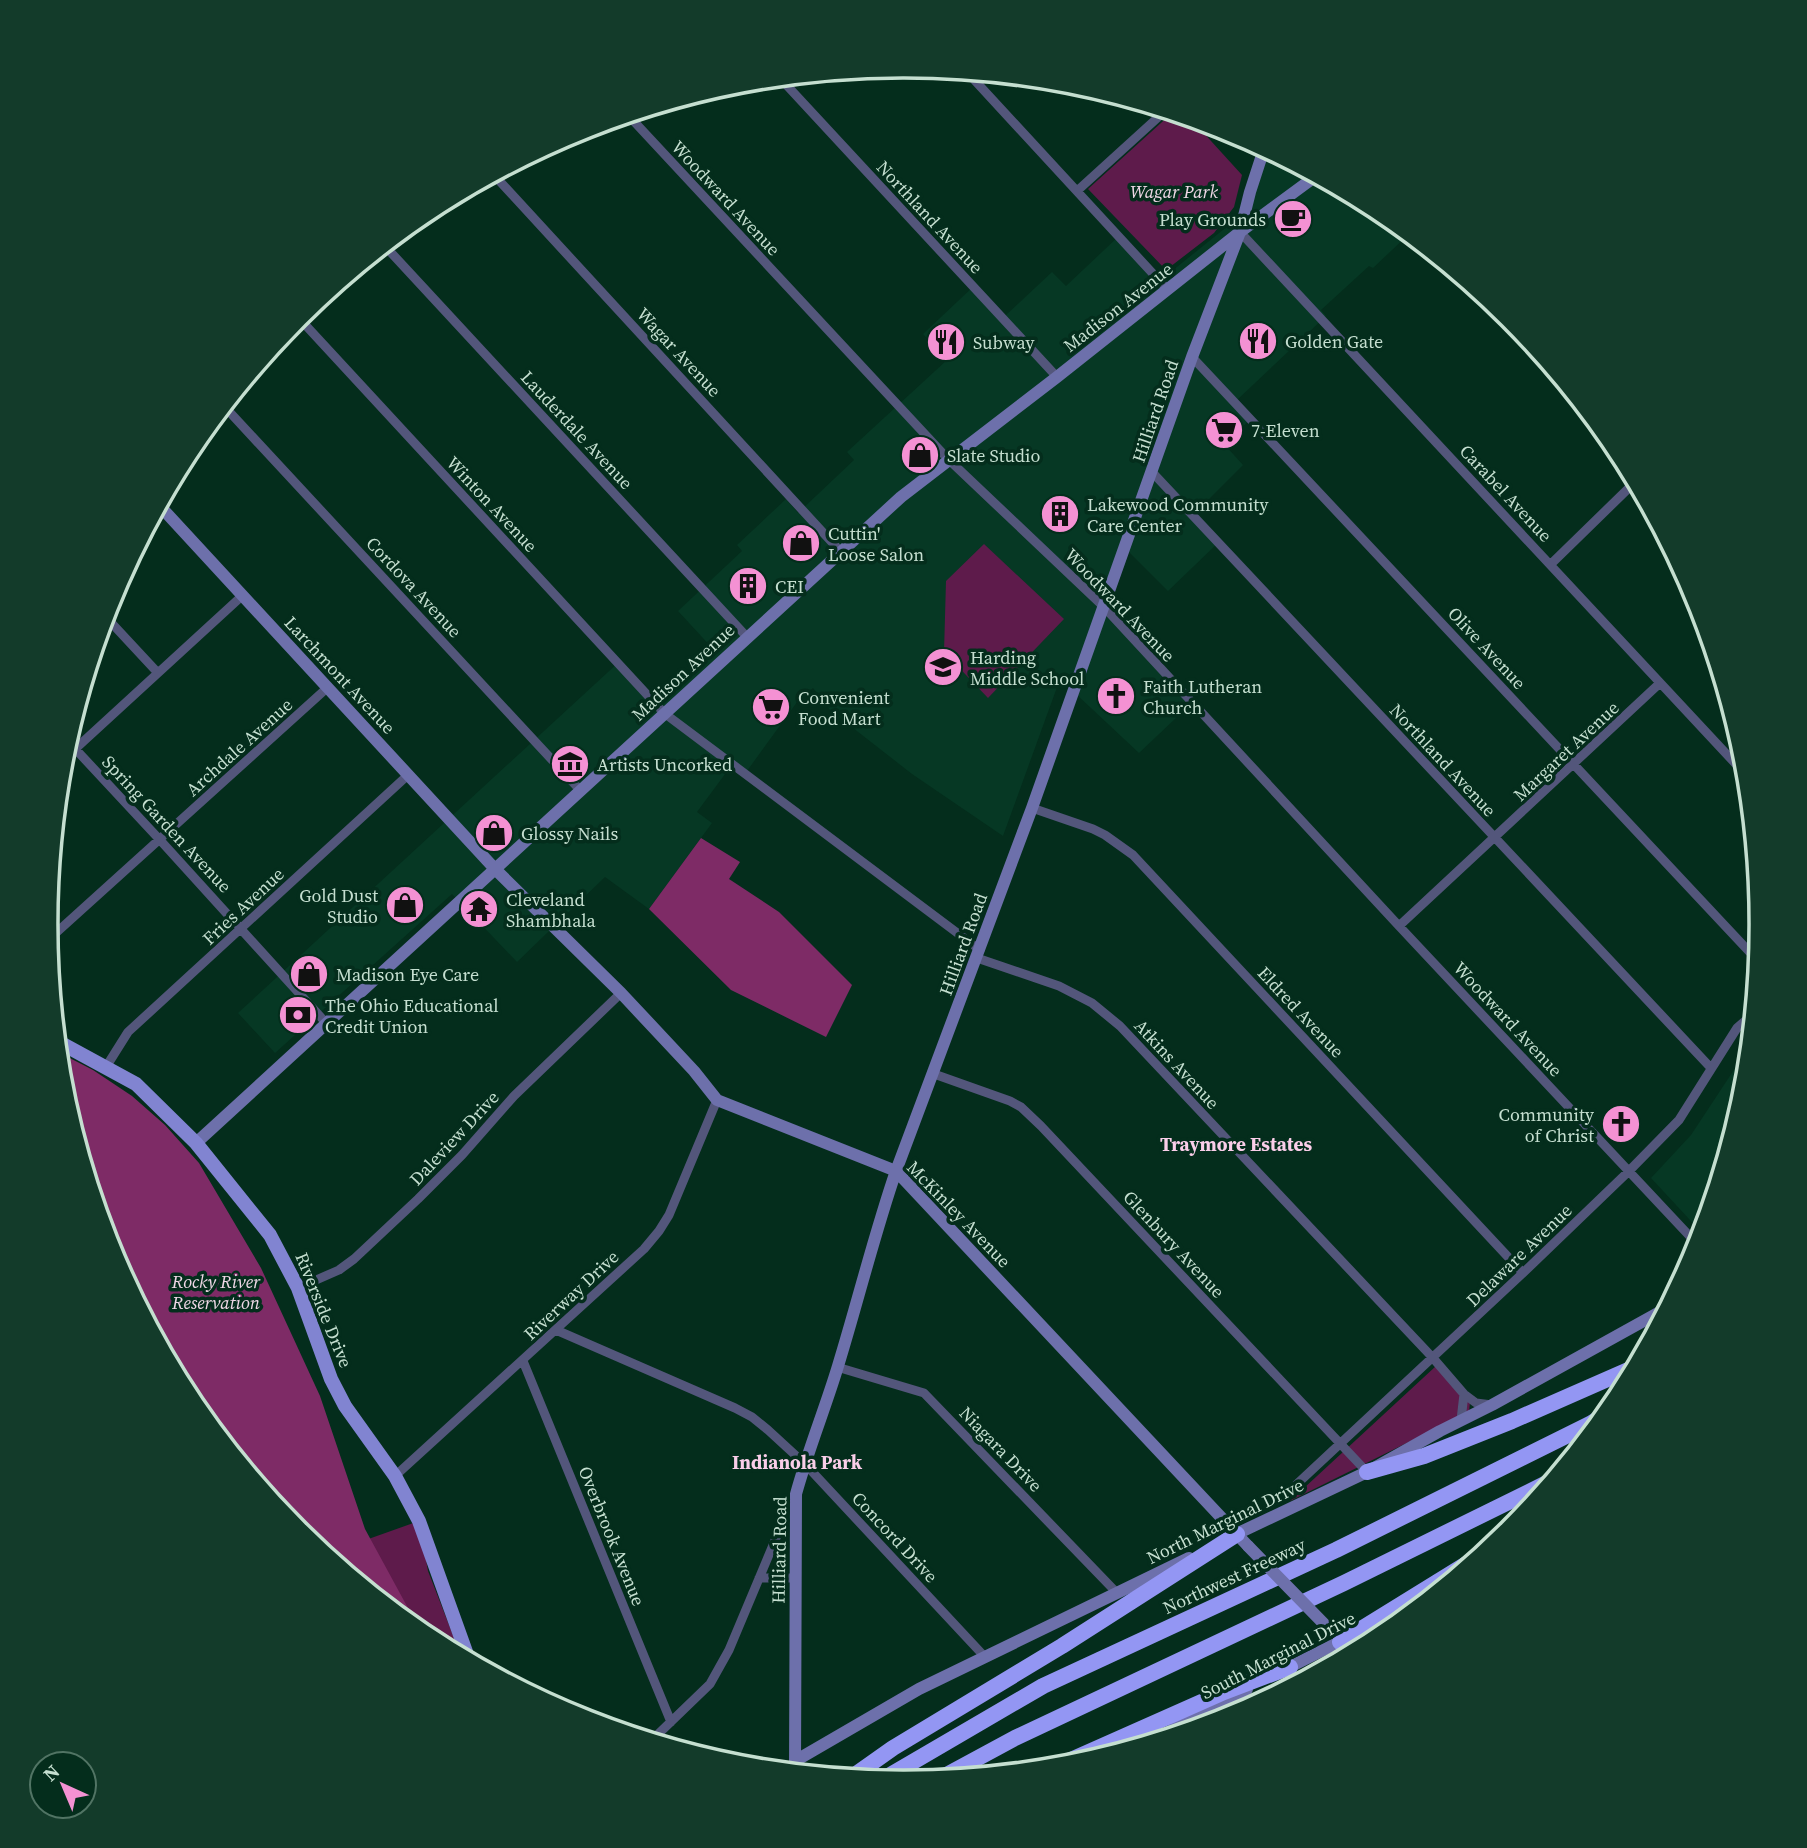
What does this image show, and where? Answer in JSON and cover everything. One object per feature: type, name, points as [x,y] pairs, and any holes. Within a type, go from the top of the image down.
[{"type":"highway","points":[[1367,1472],[1449,1446],[1619,1374]]},
{"type":"highway","name":"Northwest Freeway","points":[[900,1770],[1043,1686],[1336,1550],[1582,1428]]},
{"type":"highway","points":[[960,1768],[1015,1738],[1531,1491]]},
{"type":"highway","points":[[864,1769],[893,1748],[1242,1540]]},
{"type":"highway","points":[[1105,1745],[1224,1692],[1290,1667]]},
{"type":"main road","name":"Hilliard Road","points":[[795,1763],[796,1494],[838,1367],[878,1225],[1032,808],[1192,357],[1240,232],[1261,158]]},
{"type":"main road","name":"Madison Avenue","points":[[196,1143],[901,497],[1308,182]]},
{"type":"main road","name":"Larchmont Avenue","points":[[165,512],[495,869]]},
{"type":"main road","points":[[495,869],[621,993],[694,1071],[717,1100]]},
{"type":"main road","name":"Riverside Drive","points":[[67,1046],[136,1084],[196,1143],[270,1235],[298,1288],[331,1379],[360,1429],[395,1476],[419,1521],[464,1645]]},
{"type":"main road","name":"McKinley Avenue","points":[[717,1100],[897,1171],[1242,1540],[1344,1645]]},
{"type":"main road","name":"North Marginal Drive","points":[[799,1764],[919,1689],[1117,1593],[1242,1540],[1652,1316]]},
{"type":"main road","name":"South Marginal Drive","points":[[1199,1716],[1290,1667],[1333,1652]]},
{"type":"street","points":[[976,82],[1168,290]]},
{"type":"street","name":"Northland Avenue","points":[[787,86],[1057,377]]},
{"type":"street","points":[[1077,191],[1158,118]]},
{"type":"street","name":"Woodward Avenue","points":[[635,122],[948,459],[1104,607],[1689,1236]]},
{"type":"street","name":"Wagar Avenue","points":[[500,181],[840,551]]},
{"type":"street","name":"Carabel Avenue","points":[[1240,232],[1733,761]]},
{"type":"street","name":"Lauderdale Avenue","points":[[390,252],[747,637]]},
{"type":"street","name":"Winton Avenue","points":[[306,325],[664,713]]},
{"type":"street","name":"Olive Avenue","points":[[1192,357],[1748,950]]},
{"type":"street","name":"Cordova Avenue","points":[[230,413],[580,790]]},
{"type":"street","name":"Northland Avenue","points":[[1152,472],[1711,1068]]},
{"type":"street","points":[[1550,564],[1628,488]]},
{"type":"street","points":[[77,746],[243,595]]},
{"type":"street","points":[[113,625],[158,673]]},
{"type":"street","name":"Margaret Avenue","points":[[1399,926],[1661,683]]},
{"type":"street","name":"Archdale Avenue","points":[[58,931],[327,688]]},
{"type":"street","name":"Atkins Avenue","points":[[664,713],[978,954],[1059,986],[1092,1003],[1120,1026],[1464,1394],[1476,1403],[1492,1405]]},
{"type":"street","name":"Spring Garden Avenue","points":[[76,749],[327,1024]]},
{"type":"street","name":"Fries Avenue","points":[[106,1066],[128,1032],[408,775]]},
{"type":"street","name":"Eldred Avenue","points":[[1032,808],[1093,828],[1119,843],[1133,855],[1523,1273]]},
{"type":"street","name":"Daleview Drive","points":[[298,1288],[339,1270],[354,1259],[418,1199],[462,1155],[514,1096],[621,993]]},
{"type":"street","name":"Delaware Avenue","points":[[1283,1497],[1523,1273],[1679,1120],[1737,1028],[1743,1023]]},
{"type":"street","name":"Glenbury Avenue","points":[[934,1074],[1021,1107],[1367,1472]]},
{"type":"street","name":"Riverway Drive","points":[[395,1476],[523,1361],[659,1231],[669,1215],[717,1100]]},
{"type":"street","name":"Concord Drive","points":[[556,1330],[752,1417],[805,1464],[985,1656]]},
{"type":"street","name":"Overbrook Avenue","points":[[523,1361],[671,1722]]},
{"type":"street","name":"Niagara Drive","points":[[838,1367],[924,1393],[1117,1593]]},
{"type":"street","points":[[1461,1420],[1464,1394]]},
{"type":"street","points":[[659,1733],[710,1684],[729,1650],[781,1526]]},
{"type":"street","points":[[759,1578],[796,1578]]},
{"type":"shaded area","points":[[1264,159],[1326,192],[1401,241],[1373,268],[1369,266],[1321,310],[1326,316],[1237,400],[1253,417],[1224,444],[1243,465],[1194,514],[1220,541],[1168,591],[1129,552],[1109,607],[1195,700],[1139,753],[1060,679],[1003,836],[912,774],[830,710],[813,688],[800,698],[747,771],[734,762],[697,812],[712,823],[649,909],[605,877],[517,962],[452,894],[275,1053],[238,1013],[620,661],[658,701],[714,650],[678,611],[742,551],[737,545],[786,499],[798,513],[854,460],[847,452],[947,360],[923,334],[975,285],[1005,316],[1052,272],[1066,286],[1120,235],[1162,279],[1229,225],[1247,219]]},
{"type":"shaded area","points":[[1737,1065],[1720,1143],[1694,1224],[1651,1178],[1691,1135]]},
{"type":"green space","name":"Wagar Park","points":[[1164,120],[1205,135],[1242,175],[1234,207],[1214,233],[1166,270],[1088,189]]},
{"type":"green space","points":[[984,544],[1064,619],[988,698],[944,652],[946,581]]},
{"type":"green space","points":[[701,838],[740,862],[729,879],[779,912],[852,985],[826,1037],[731,990],[649,909]]},
{"type":"green space","name":"Rocky River Reservation","points":[[69,1058],[132,1096],[165,1125],[199,1163],[261,1268],[320,1396],[365,1529],[408,1609],[346,1560],[305,1522],[268,1482],[200,1394],[171,1347],[122,1248],[103,1196],[87,1143]]},
{"type":"green space","points":[[1436,1366],[1470,1402],[1469,1412],[1290,1501]]},
{"type":"green space","points":[[419,1521],[428,1571],[455,1640],[389,1595],[332,1547],[360,1542]]},
{"type":"place","name":"Play Grounds","points":[[1293,219]]},
{"type":"place","name":"Golden Gate","points":[[1258,341]]},
{"type":"place","name":"Subway","points":[[946,342]]},
{"type":"place","name":"7-Eleven","points":[[1224,430]]},
{"type":"place","name":"Slate Studio","points":[[920,455]]},
{"type":"place","name":"Lakewood Community Care Center","points":[[1060,514]]},
{"type":"place","name":"Cuttin' Loose Salon","points":[[801,543]]},
{"type":"place","name":"CEI","points":[[748,586]]},
{"type":"place","name":"Harding Middle School","points":[[943,667]]},
{"type":"place","name":"Faith Lutheran Church","points":[[1116,696]]},
{"type":"place","name":"Convenient Food Mart","points":[[771,707]]},
{"type":"place","name":"Artists Uncorked","points":[[570,764]]},
{"type":"place","name":"Glossy Nails","points":[[494,833]]},
{"type":"place","name":"Gold Dust Studio","points":[[405,905]]},
{"type":"place","name":"Cleveland Shambhala","points":[[479,909]]},
{"type":"place","name":"Madison Eye Care","points":[[309,974]]},
{"type":"place","name":"The Ohio Educational Credit Union","points":[[298,1015]]},
{"type":"place","name":"Community of Christ","points":[[1621,1124]]},
{"type":"district","name":"Traymore Estates","points":[[1236,1144]]},
{"type":"district","name":"Indianola Park","points":[[797,1462]]}]
